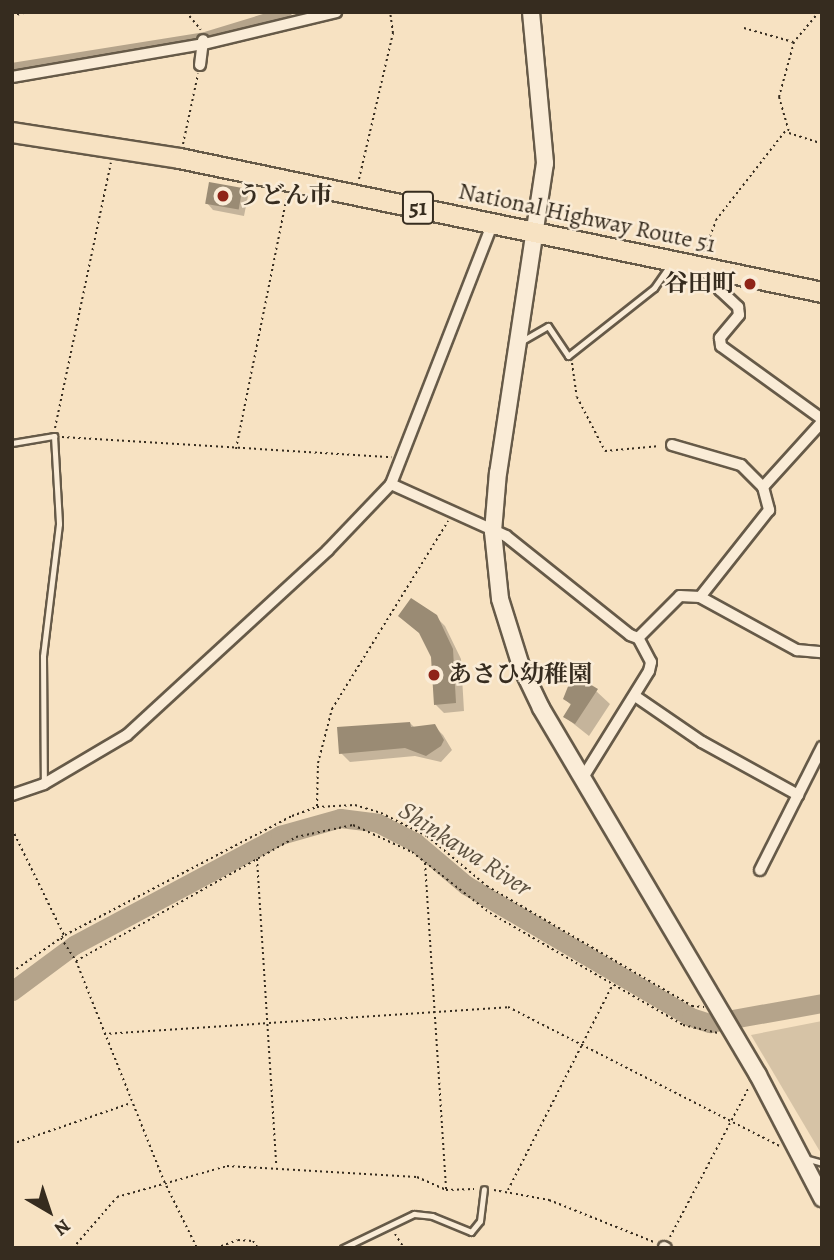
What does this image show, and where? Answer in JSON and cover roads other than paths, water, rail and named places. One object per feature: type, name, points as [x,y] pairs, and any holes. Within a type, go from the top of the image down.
[{"type":"highway","name":"National Highway Route 51","points":[[12,132],[179,158],[822,292]]},
{"type":"street","points":[[12,77],[336,12]]},
{"type":"street","points":[[531,12],[546,140],[536,232],[493,532],[500,599],[517,655],[541,708],[758,1075],[804,1158],[822,1198]]},
{"type":"street","points":[[200,65],[203,39]]},
{"type":"street","points":[[12,795],[44,784],[127,734],[328,550],[391,484],[440,350],[493,223]]},
{"type":"street","points":[[707,267],[720,290],[738,307],[739,315],[720,338],[720,346],[822,421],[763,487]]},
{"type":"street","points":[[672,445],[741,465],[763,487],[769,510],[700,597]]},
{"type":"street","points":[[391,484],[506,536],[638,638],[651,662],[635,696],[582,779]]},
{"type":"street","points":[[638,638],[680,596],[700,597],[797,650],[822,652]]},
{"type":"street","points":[[635,696],[702,742],[798,795]]},
{"type":"street","points":[[760,870],[822,747]]},
{"type":"lane","points":[[518,343],[548,326],[568,356],[654,288],[673,261]]},
{"type":"lane","points":[[12,443],[54,436],[59,524],[43,656],[44,784]]},
{"type":"lane","points":[[804,1158],[822,1164]]},
{"type":"lane","points":[[343,1248],[388,1224],[422,1214],[471,1231],[480,1221],[484,1189]]},
{"type":"waterway","points":[[12,68],[205,37],[287,12]]},
{"type":"waterway","name":"Shinkawa River","points":[[12,991],[74,945],[280,835],[340,818],[378,823],[415,842],[466,885],[691,1017],[710,1023],[822,1003]]},
{"type":"place","name":"うどん市","points":[[223,196]]},
{"type":"place","name":"谷田町","points":[[750,284]]},
{"type":"place","name":"あさひ幼稚園","points":[[434,675]]}]
